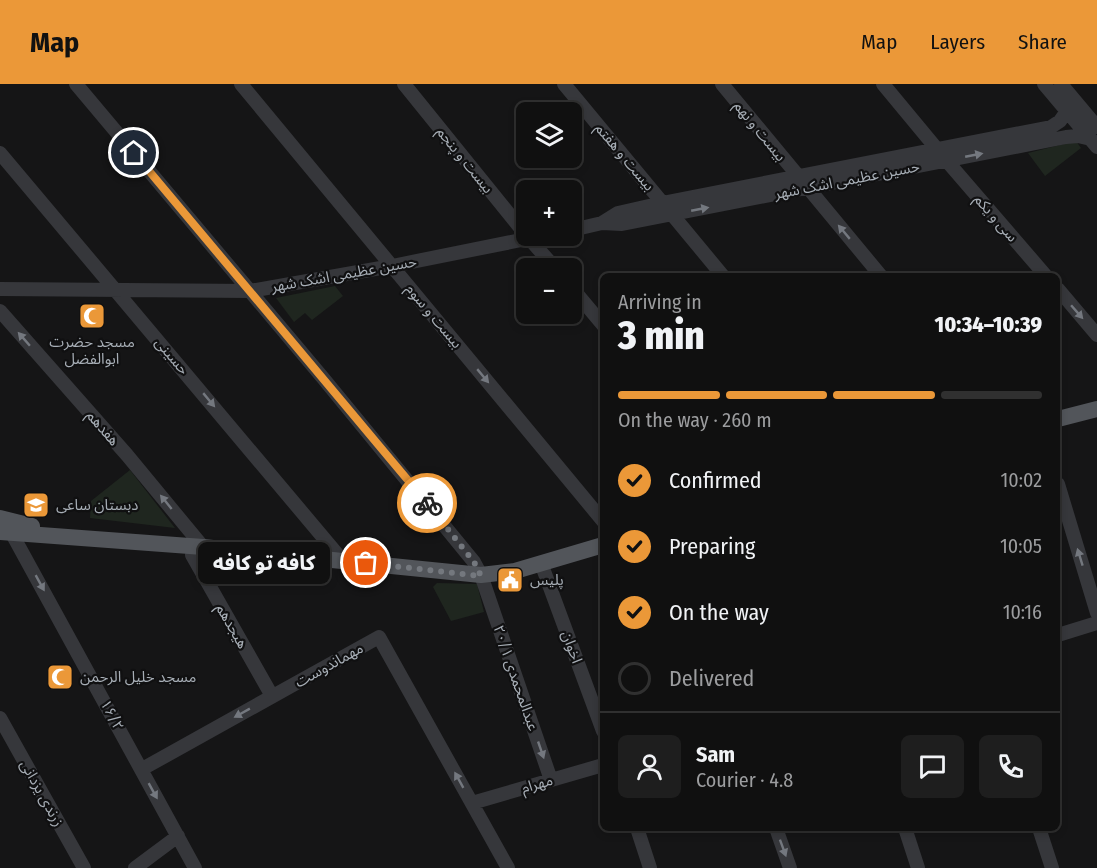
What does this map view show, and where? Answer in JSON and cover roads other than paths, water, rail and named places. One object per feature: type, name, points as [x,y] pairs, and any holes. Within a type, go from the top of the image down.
[{"type":"main road","points":[[1060,418],[1097,409]]},
{"type":"main road","points":[[3,523],[76,538],[197,551],[343,561],[481,576],[515,571],[600,546]]},
{"type":"street","name":"عبدالمحمدی ۲۰/۱","points":[[76,84],[474,562],[481,576],[551,780]]},
{"type":"street","name":"بیست و سوم","points":[[241,84],[600,516]]},
{"type":"street","name":"بیست و پنجم","points":[[404,84],[516,218]]},
{"type":"street","name":"بیست و هفتم","points":[[564,84],[671,214]]},
{"type":"street","name":"بیست و نهم","points":[[722,84],[878,273]]},
{"type":"street","points":[[884,84],[936,149]]},
{"type":"street","points":[[1044,84],[1067,111],[1094,130]]},
{"type":"street","points":[[1061,84],[1094,130]]},
{"type":"street","name":"حسین عظیمی اشک شهر","points":[[582,228],[602,224],[622,224],[671,214],[936,149],[1051,127],[1060,121],[1067,111]]},
{"type":"street","name":"حسین عظیمی اشک شهر","points":[[602,224],[618,213],[662,203],[946,160],[1066,137],[1084,137],[1094,130]]},
{"type":"street","name":"سی و یکم","points":[[936,149],[1043,273]]},
{"type":"street","name":"حسینی","points":[[0,153],[343,561]]},
{"type":"street","points":[[671,214],[720,273]]},
{"type":"street","name":"حسین عظیمی اشک شهر","points":[[0,289],[250,291],[393,266],[516,239]]},
{"type":"street","points":[[1060,291],[1097,335]]},
{"type":"street","points":[[582,300],[600,321]]},
{"type":"street","name":"هفدهم","points":[[0,311],[127,455],[197,551]]},
{"type":"street","points":[[1060,491],[1097,613]]},
{"type":"street","name":"۱۶/۲","points":[[3,523],[142,769],[195,868]]},
{"type":"street","name":"هیجدهم","points":[[197,551],[272,696]]},
{"type":"street","name":"اخوان","points":[[541,563],[600,722]]},
{"type":"street","points":[[1060,634],[1097,623]]},
{"type":"street","name":"مهماندوست","points":[[142,769],[379,637],[508,868]]},
{"type":"street","name":"زرندی یزدانی","points":[[0,717],[84,868]]},
{"type":"street","name":"مهرام","points":[[471,803],[600,766]]},
{"type":"street","points":[[638,831],[650,868]]},
{"type":"street","points":[[777,831],[790,868]]},
{"type":"street","points":[[906,831],[918,868]]},
{"type":"street","points":[[1040,831],[1052,868]]},
{"type":"street","points":[[135,868],[178,836]]},
{"type":"place","name":"مسجد حضرت ابوالفضل","points":[[92,316]]},
{"type":"place","name":"دبستان ساعی","points":[[36,505]]},
{"type":"place","name":"کافه تو کافه","points":[[366,563]]},
{"type":"place","name":"پلیس","points":[[510,580]]},
{"type":"place","name":"مسجد خلیل الرحمن","points":[[60,677]]}]
